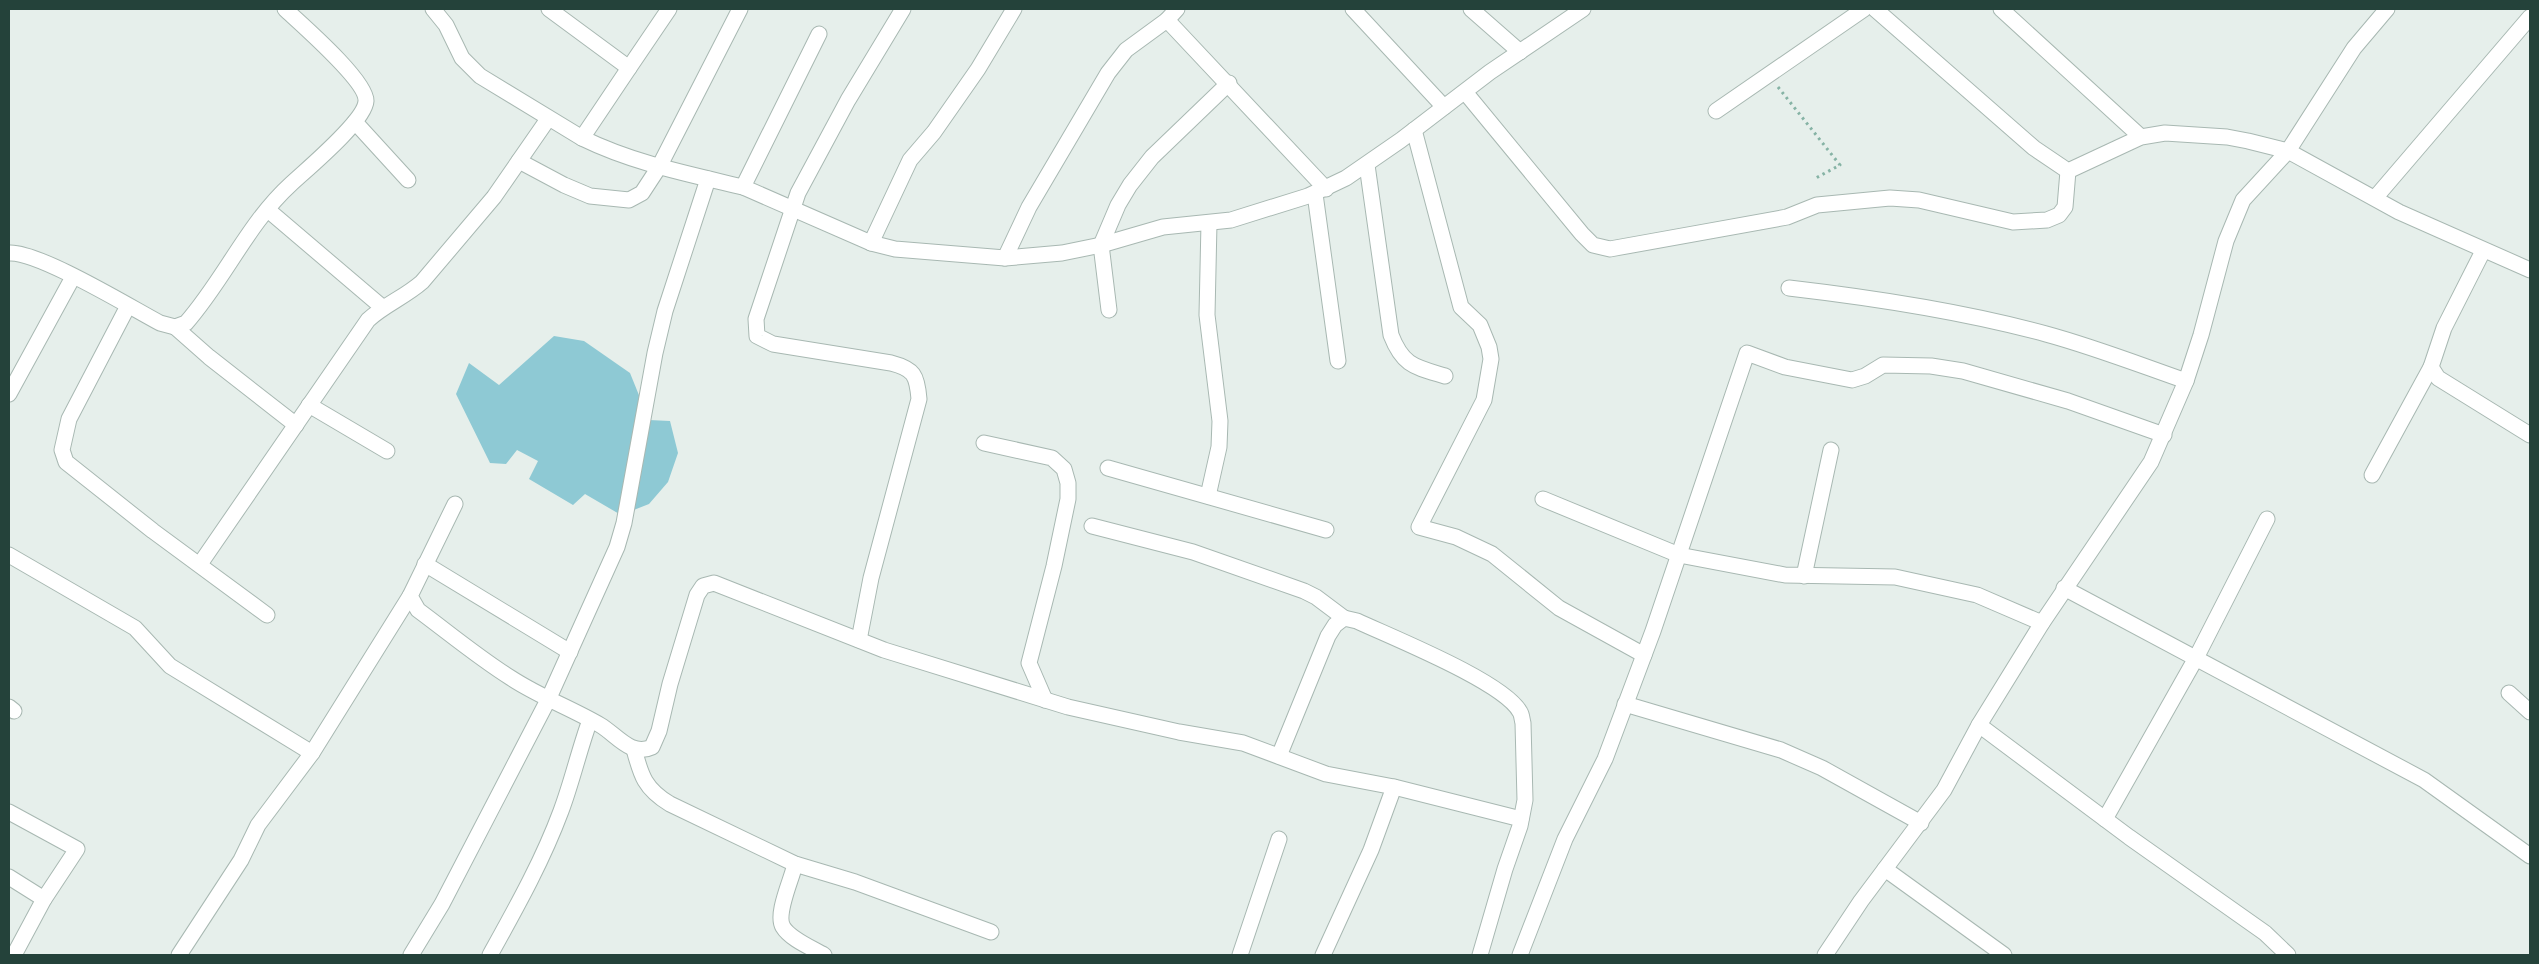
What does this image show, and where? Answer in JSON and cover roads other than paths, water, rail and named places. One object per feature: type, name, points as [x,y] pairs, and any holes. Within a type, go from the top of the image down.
[{"type":"street","points":[[9,253],[33,259],[72,277],[160,323],[175,326],[186,323],[284,190],[363,112],[366,101],[364,89],[322,44],[285,9]]},
{"type":"street","points":[[433,9],[446,25],[462,58],[480,76],[548,119],[613,153],[658,167],[743,187],[871,243],[895,249],[1005,258],[1062,253],[1101,245],[1163,227],[1209,223],[1250,216],[1321,191],[1367,165],[1464,92],[1583,9]]},
{"type":"street","points":[[548,9],[629,68]]},
{"type":"street","points":[[582,138],[669,9]]},
{"type":"street","points":[[519,161],[564,185],[590,196],[614,200],[629,200],[642,193],[658,167],[740,9]]},
{"type":"street","points":[[859,640],[871,578],[919,399],[914,374],[906,367],[773,344],[757,336],[756,320],[792,208],[808,172],[902,9]]},
{"type":"street","points":[[871,243],[910,160],[934,132],[978,69],[1014,9]]},
{"type":"street","points":[[1353,9],[1444,107]]},
{"type":"street","points":[[1471,9],[1520,52]]},
{"type":"street","points":[[1716,111],[1864,9]]},
{"type":"street","points":[[1875,9],[2034,148],[2068,171]]},
{"type":"street","points":[[2001,9],[2141,137]]},
{"type":"street","points":[[1825,955],[1953,776],[1979,726],[2064,588],[2139,481],[2164,435],[2186,381],[2235,216],[2254,186],[2288,151],[2354,48],[2387,9]]},
{"type":"street","points":[[1005,258],[1029,207],[1108,73],[1126,50],[1172,14],[1321,191],[1338,361]]},
{"type":"street","points":[[2375,198],[2530,17]]},
{"type":"street","points":[[743,187],[819,34]]},
{"type":"street","points":[[1110,310],[1101,245],[1118,205],[1130,185],[1152,157],[1229,83]]},
{"type":"street","points":[[1464,92],[1582,234],[1593,245],[1610,249],[1787,217],[1816,205],[1890,198],[1919,200],[2013,222],[2047,220],[2059,215],[2065,207],[2068,171]]},
{"type":"street","points":[[200,564],[356,337],[382,307],[409,293],[422,282],[494,197],[548,119]]},
{"type":"street","points":[[355,122],[408,180]]},
{"type":"street","points":[[1414,130],[1462,307],[1484,332],[1491,359],[1484,400],[1418,527],[1456,537],[1492,554],[1559,608],[1644,655]]},
{"type":"street","points":[[2068,171],[2141,137],[2165,133],[2227,137],[2288,151],[2375,198],[2483,251],[2530,270]]},
{"type":"street","points":[[1367,165],[1391,335],[1397,351],[1408,365],[1444,376]]},
{"type":"street","points":[[410,955],[442,904],[548,700],[622,533],[665,311],[708,178]]},
{"type":"street","points":[[268,210],[382,307]]},
{"type":"street","points":[[1208,496],[1219,447],[1220,421],[1207,315],[1209,223]]},
{"type":"street","points":[[2372,476],[2431,367],[2444,328],[2483,251]]},
{"type":"street","points":[[9,394],[72,277]]},
{"type":"street","points":[[1789,288],[1881,299],[1999,322],[2047,334],[2186,381]]},
{"type":"street","points":[[128,306],[69,419],[62,450],[66,462],[153,531],[267,615]]},
{"type":"street","points":[[175,326],[209,357],[296,425]]},
{"type":"street","points":[[1520,955],[1565,839],[1599,773],[1644,655],[1747,354],[1785,367],[1852,380],[1865,376],[1882,365],[1931,366],[1963,372],[2068,401],[2164,435]]},
{"type":"street","points":[[2431,367],[2438,378],[2530,435]]},
{"type":"street","points":[[309,406],[387,451]]},
{"type":"street","points":[[984,443],[1052,458],[1064,469],[1068,483],[1068,500],[1054,566],[1029,663],[1045,700]]},
{"type":"street","points":[[1804,576],[1830,450]]},
{"type":"street","points":[[1108,468],[1326,530]]},
{"type":"street","points":[[1543,499],[1679,555],[1764,572],[1804,576],[1871,575],[1895,577],[1977,595],[2042,623]]},
{"type":"street","points":[[178,955],[241,860],[258,825],[312,754],[410,596],[454,504]]},
{"type":"street","points":[[2105,819],[2196,658],[2267,519]]},
{"type":"street","points":[[1092,526],[1193,552],[1304,590],[1344,618],[1357,621],[1450,663],[1511,702],[1520,712],[1524,734],[1525,800],[1480,955]]},
{"type":"street","points":[[9,555],[135,628],[175,670],[312,754]]},
{"type":"street","points":[[425,564],[570,652]]},
{"type":"street","points":[[410,596],[418,610],[511,678],[548,700],[590,720],[634,750],[643,752],[652,747],[660,732],[697,595],[703,586],[714,582],[859,640],[1097,716],[1243,743],[1326,774],[1394,787],[1521,819]]},
{"type":"street","points":[[2064,588],[2424,780],[2530,856]]},
{"type":"street","points":[[1279,756],[1328,636],[1335,625],[1344,618]]},
{"type":"street","points":[[2509,693],[2530,712]]},
{"type":"street","points":[[1625,704],[1781,750],[1822,768],[1921,823]]},
{"type":"street","points":[[490,955],[524,894],[550,838],[568,794],[574,767],[590,720]]},
{"type":"street","points":[[1979,726],[2265,933],[2288,955]]},
{"type":"street","points":[[634,750],[646,785],[655,795],[684,812],[796,864],[856,882],[992,932]]},
{"type":"street","points":[[1323,955],[1364,865],[1394,787]]},
{"type":"street","points":[[9,812],[77,849],[44,899],[14,955]]},
{"type":"street","points":[[1240,955],[1279,839]]},
{"type":"street","points":[[796,864],[790,886],[783,901],[780,915],[782,926],[788,933],[824,955]]},
{"type":"street","points":[[1885,869],[2004,955]]},
{"type":"street","points":[[9,877],[44,899]]},
{"type":"water","points":[[554,336],[584,341],[630,373],[649,420],[670,421],[678,453],[668,482],[649,504],[621,515],[585,494],[573,505],[529,479],[538,461],[517,450],[506,464],[490,463],[456,394],[469,363],[499,385]]}]
